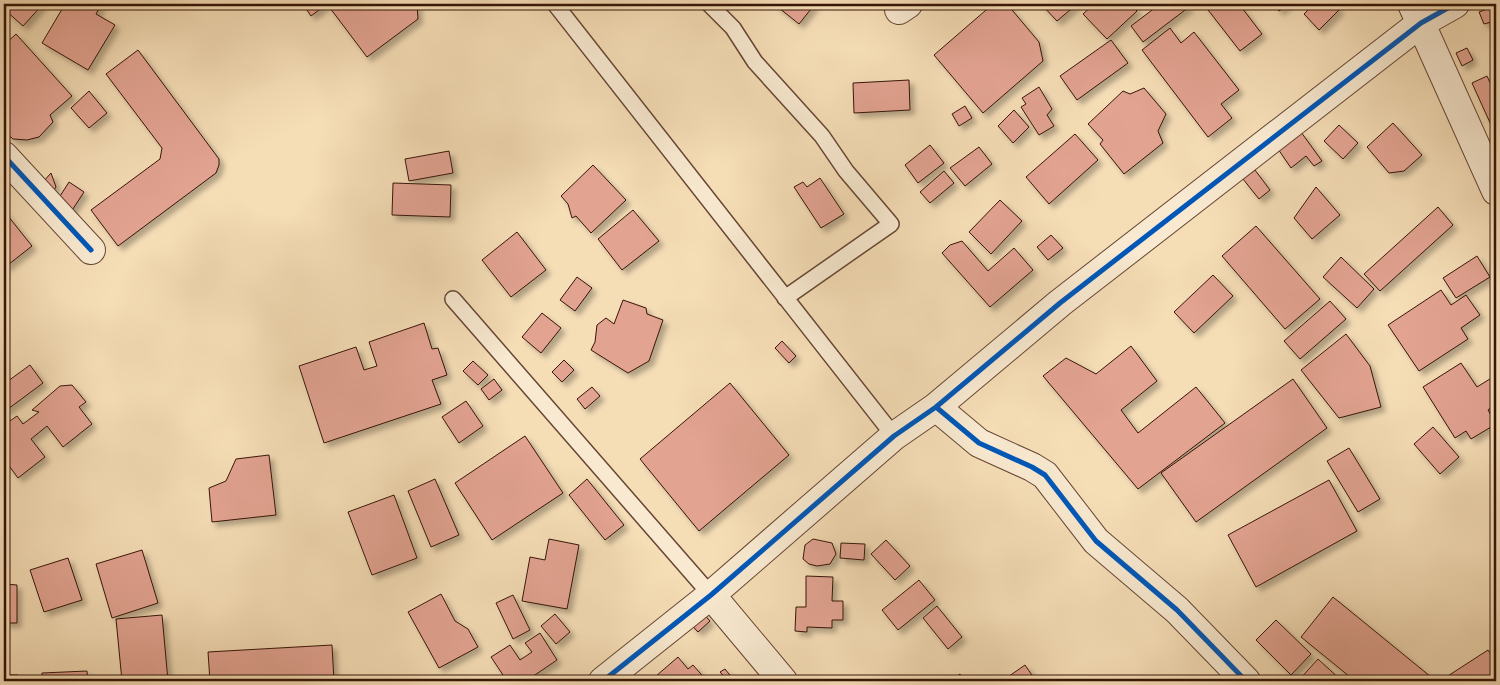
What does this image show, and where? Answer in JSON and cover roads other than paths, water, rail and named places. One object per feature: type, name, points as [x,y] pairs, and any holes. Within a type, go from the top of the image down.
[{"type":"street","points":[[602,681],[712,595],[894,436],[936,407],[1060,303],[1416,13],[1455,4]]},
{"type":"street","points":[[1416,13],[1496,191]]},
{"type":"street","points":[[4,156],[91,250]]},
{"type":"street","points":[[936,407],[979,443],[1032,467],[1045,475],[1096,541],[1177,610],[1246,681]]},
{"type":"street","points":[[712,595],[783,681]]},
{"type":"lane","points":[[556,4],[894,436]]},
{"type":"lane","points":[[709,4],[733,28],[755,62],[822,136],[846,170],[891,224],[785,298]]},
{"type":"lane","points":[[453,299],[712,595]]}]
